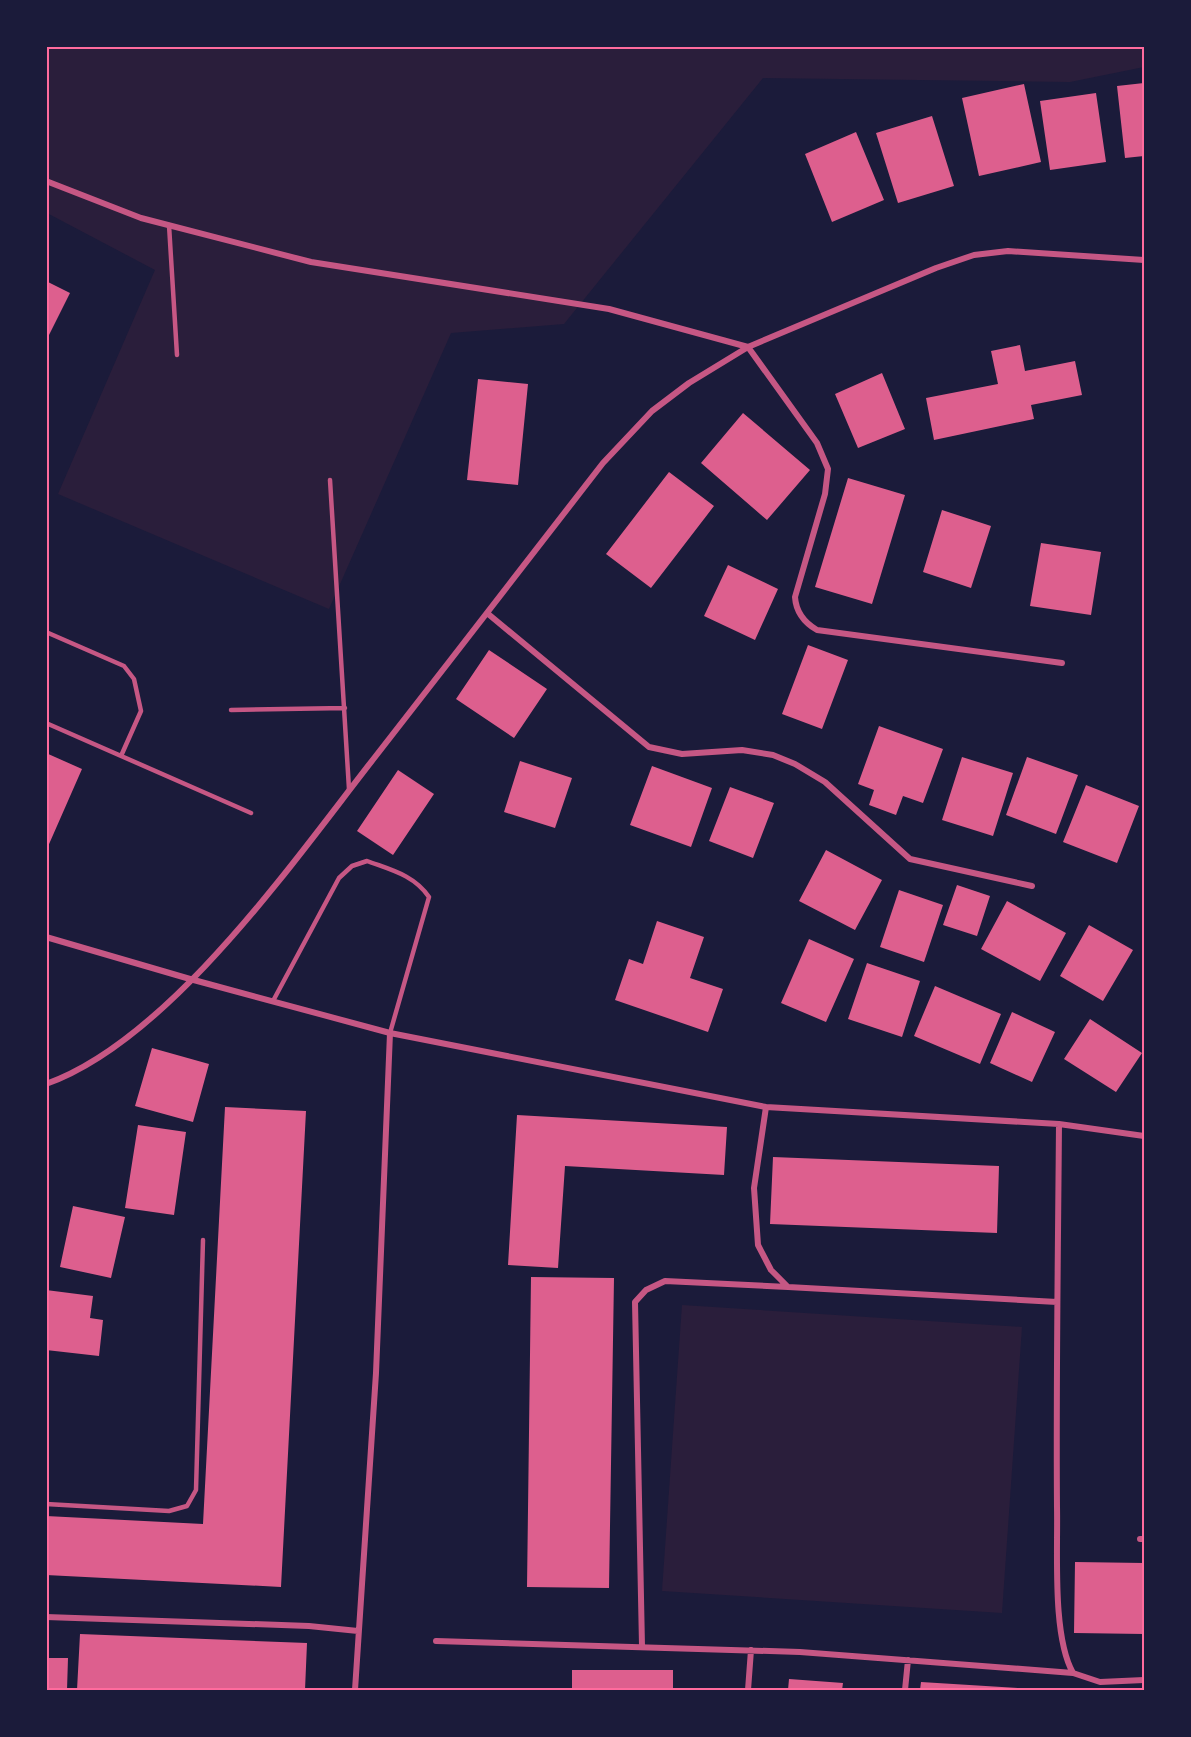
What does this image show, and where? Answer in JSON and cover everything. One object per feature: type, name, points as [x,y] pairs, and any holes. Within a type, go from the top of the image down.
[{"type":"street","points":[[46,181],[141,218],[310,262],[609,309],[748,347],[817,442],[828,469],[825,494],[795,597],[795,604],[806,622],[817,630],[1062,663]]},
{"type":"street","points":[[46,1084],[103,1055],[149,1019],[233,935],[627,436],[652,411],[689,382],[748,347],[869,294],[974,255],[1008,251],[1144,260]]},
{"type":"street","points":[[487,614],[649,747],[682,754],[742,750],[773,755],[795,764],[825,782],[910,859],[1032,886]]},
{"type":"street","points":[[46,937],[190,980],[390,1033],[766,1107],[1059,1124],[1144,1136]]},
{"type":"street","points":[[355,1690],[376,1373],[390,1033]]},
{"type":"street","points":[[766,1107],[754,1188],[758,1245],[771,1270],[788,1287]]},
{"type":"street","points":[[1059,1124],[1059,1588],[1062,1642],[1065,1658],[1073,1673]]},
{"type":"street","points":[[642,1646],[635,1302],[646,1290],[665,1281],[1058,1302]]},
{"type":"street","points":[[46,1617],[309,1626],[358,1631]]},
{"type":"street","points":[[436,1641],[751,1650],[1073,1673],[1100,1682],[1144,1680]]},
{"type":"street","points":[[748,1690],[751,1650]]},
{"type":"street","points":[[905,1690],[908,1660]]},
{"type":"lane","points":[[169,225],[177,355]]},
{"type":"lane","points":[[330,480],[349,789]]},
{"type":"lane","points":[[46,632],[124,666],[134,679],[141,711],[121,756]]},
{"type":"lane","points":[[231,710],[345,708]]},
{"type":"lane","points":[[46,723],[251,813]]},
{"type":"lane","points":[[273,1001],[339,878],[352,866],[367,861],[410,877],[419,883],[429,897],[390,1033]]},
{"type":"lane","points":[[46,1504],[169,1512],[187,1506],[196,1490],[203,1240]]},
{"type":"shaded area","points":[[1144,46],[1144,67],[1070,82],[763,78],[564,324],[451,333],[329,609],[58,494],[155,270],[47,213],[46,47]]},
{"type":"shaded area","points":[[682,1305],[1022,1327],[1002,1613],[662,1591]]},
{"type":"building","points":[[1144,83],[1144,156],[1125,158],[1117,86]]},
{"type":"building","points":[[1024,84],[1041,162],[979,176],[962,98]]},
{"type":"building","points":[[1096,93],[1106,162],[1050,170],[1040,101]]},
{"type":"building","points":[[932,116],[954,186],[898,203],[876,133]]},
{"type":"building","points":[[856,132],[884,200],[832,222],[805,154]]},
{"type":"building","points":[[46,281],[70,293],[46,341]]},
{"type":"building","points":[[1020,345],[1025,371],[1075,361],[1082,395],[1031,405],[1034,419],[934,440],[926,398],[998,384],[991,351]]},
{"type":"building","points":[[882,373],[905,429],[858,448],[835,394]]},
{"type":"building","points":[[478,379],[528,384],[518,485],[467,480]]},
{"type":"building","points":[[743,413],[810,470],[767,520],[701,463]]},
{"type":"building","points":[[669,472],[714,506],[651,588],[606,554]]},
{"type":"building","points":[[848,478],[905,495],[872,604],[815,587]]},
{"type":"building","points":[[942,510],[991,526],[971,588],[923,572]]},
{"type":"building","points":[[1041,543],[1101,552],[1091,615],[1030,606]]},
{"type":"building","points":[[728,565],[778,589],[755,640],[704,616]]},
{"type":"building","points":[[808,645],[848,660],[822,729],[782,714]]},
{"type":"building","points":[[489,650],[547,689],[514,738],[456,699]]},
{"type":"building","points":[[879,726],[943,749],[923,803],[903,796],[896,815],[869,805],[874,790],[858,784]]},
{"type":"building","points":[[46,753],[82,769],[46,851]]},
{"type":"building","points":[[962,757],[1013,773],[993,836],[942,820]]},
{"type":"building","points":[[1027,757],[1078,775],[1056,834],[1006,815]]},
{"type":"building","points":[[520,761],[572,778],[555,828],[504,812]]},
{"type":"building","points":[[652,766],[712,788],[691,847],[630,825]]},
{"type":"building","points":[[398,770],[434,794],[393,855],[357,831]]},
{"type":"building","points":[[1086,785],[1139,806],[1117,863],[1063,842]]},
{"type":"building","points":[[730,787],[774,803],[753,858],[709,841]]},
{"type":"building","points":[[826,850],[882,880],[855,930],[799,901]]},
{"type":"building","points":[[957,885],[990,896],[977,936],[943,925]]},
{"type":"building","points":[[899,890],[943,905],[924,962],[880,947]]},
{"type":"building","points":[[1007,901],[1066,933],[1040,981],[981,949]]},
{"type":"building","points":[[657,921],[704,937],[690,978],[723,989],[708,1032],[615,1000],[629,959],[643,964]]},
{"type":"building","points":[[1089,925],[1133,950],[1103,1001],[1060,976]]},
{"type":"building","points":[[809,939],[854,959],[826,1022],[781,1003]]},
{"type":"building","points":[[867,963],[920,981],[902,1037],[848,1019]]},
{"type":"building","points":[[935,986],[1001,1014],[980,1064],[914,1036]]},
{"type":"building","points":[[1012,1012],[1055,1032],[1032,1082],[990,1063]]},
{"type":"building","points":[[1090,1019],[1142,1053],[1116,1092],[1064,1059]]},
{"type":"building","points":[[152,1048],[209,1064],[193,1122],[135,1106]]},
{"type":"building","points":[[225,1107],[306,1111],[281,1587],[46,1575],[46,1516],[203,1524]]},
{"type":"building","points":[[517,1115],[727,1127],[724,1175],[565,1166],[558,1268],[508,1265]]},
{"type":"building","points":[[138,1125],[186,1132],[174,1215],[125,1208]]},
{"type":"building","points":[[773,1157],[999,1166],[997,1233],[770,1224]]},
{"type":"building","points":[[73,1206],[125,1217],[111,1278],[60,1267]]},
{"type":"building","points":[[531,1277],[614,1278],[609,1588],[527,1587]]},
{"type":"building","points":[[46,1290],[93,1296],[90,1318],[103,1320],[99,1356],[46,1350]]},
{"type":"building","points":[[1075,1562],[1144,1563],[1144,1634],[1074,1633]]},
{"type":"building","points":[[80,1634],[307,1643],[305,1690],[77,1690]]},
{"type":"building","points":[[46,1658],[68,1658],[67,1690],[46,1690]]},
{"type":"building","points":[[572,1670],[673,1670],[673,1690],[572,1690]]},
{"type":"building","points":[[789,1679],[843,1683],[842,1690],[788,1690]]},
{"type":"building","points":[[921,1682],[1032,1689],[1032,1690],[920,1690]]}]
